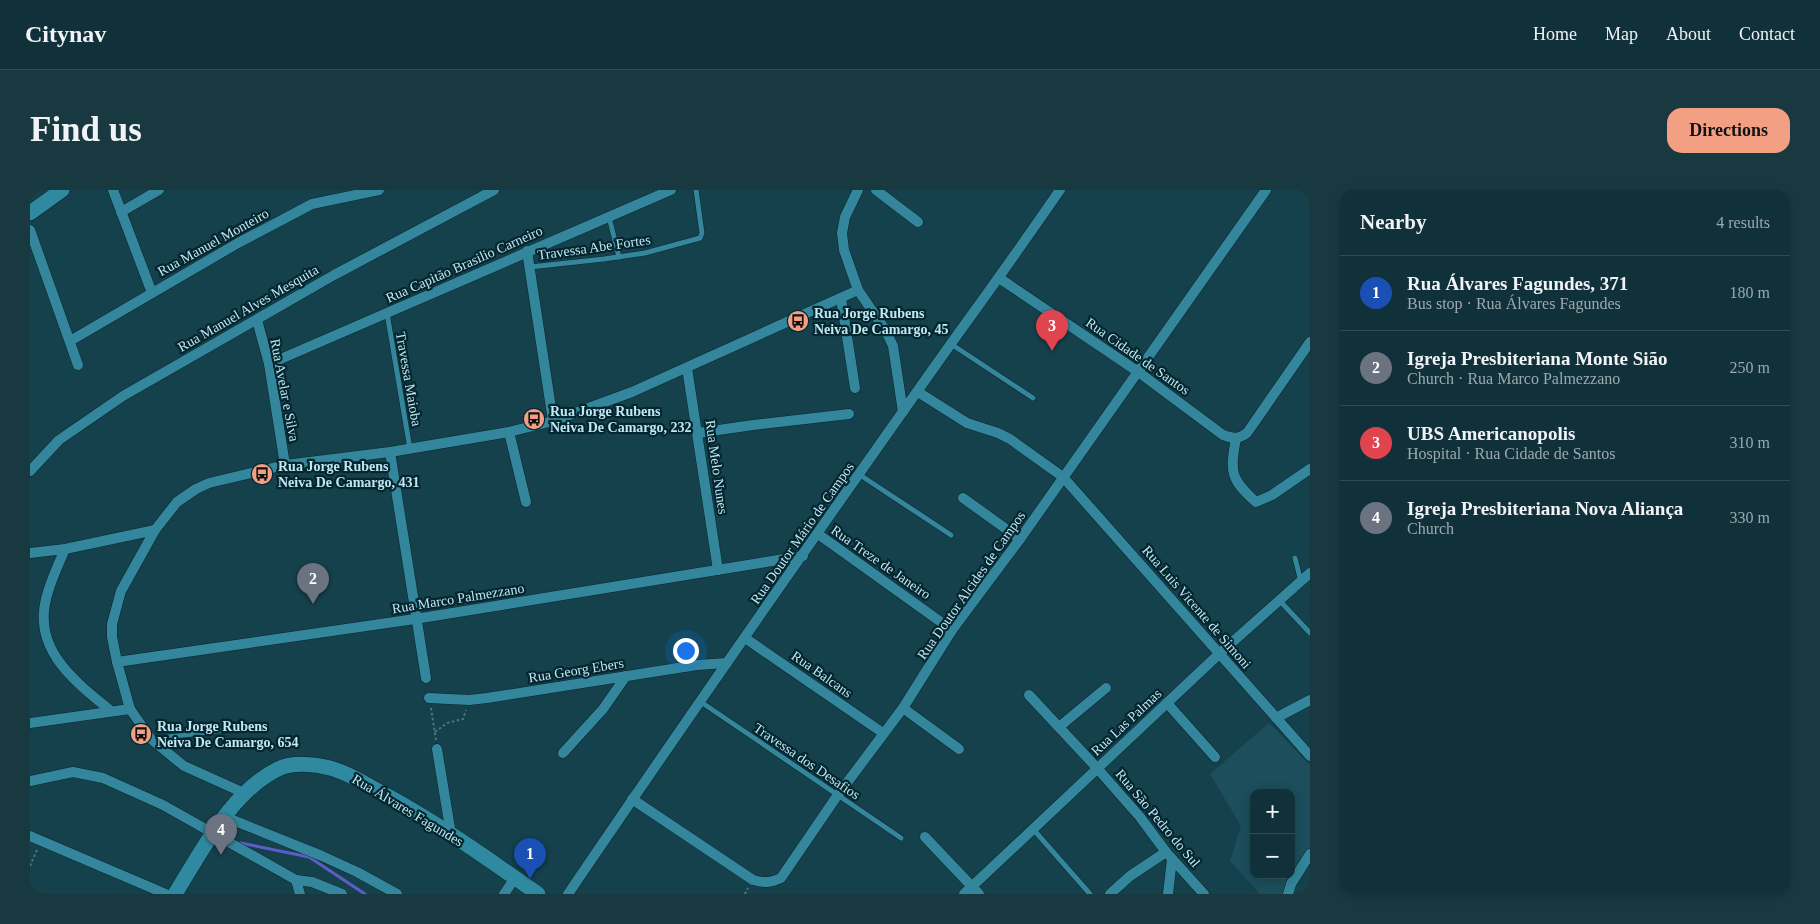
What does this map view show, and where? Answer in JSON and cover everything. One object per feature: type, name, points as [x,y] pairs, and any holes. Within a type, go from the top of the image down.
[{"type":"street","points":[[30,213],[62,190]]},
{"type":"street","points":[[113,190],[152,293]]},
{"type":"street","points":[[121,212],[158,190]]},
{"type":"street","name":"Rua Manuel Monteiro","points":[[70,341],[312,204],[379,190]]},
{"type":"street","name":"Rua Manuel Alves Mesquita","points":[[30,469],[59,440],[123,396],[334,274],[494,190]]},
{"type":"street","name":"Rua Capitão Brasilio Carneiro","points":[[269,364],[671,190]]},
{"type":"street","points":[[858,190],[845,217],[842,234],[844,250],[858,290],[886,331],[893,346],[903,412]]},
{"type":"street","points":[[876,190],[918,222]]},
{"type":"street","name":"Rua Doutor Mário de Campos","points":[[568,894],[727,663],[951,344],[1000,278],[1060,190]]},
{"type":"street","name":"Rua Doutor Alcides de Campos","points":[[632,799],[753,880],[764,883],[781,878],[883,733],[903,708],[952,630],[1020,539],[1266,190]]},
{"type":"street","points":[[30,230],[78,365]]},
{"type":"street","points":[[527,252],[553,421]]},
{"type":"street","name":"Rua Cidade de Santos","points":[[1000,278],[1137,371],[1223,435],[1236,438]]},
{"type":"street","points":[[244,793],[184,766],[151,739],[130,709],[117,662],[112,637],[112,624],[116,606],[129,575],[154,530],[177,502],[196,489],[220,480],[285,465],[390,452],[509,432],[553,421],[632,392],[858,290]]},
{"type":"street","points":[[841,298],[855,388]]},
{"type":"street","name":"Rua Avelar e Silva","points":[[257,320],[269,364],[285,465]]},
{"type":"street","points":[[1310,342],[1247,433],[1236,438],[1232,466],[1234,477],[1239,487],[1256,502],[1272,495],[1310,469]]},
{"type":"street","name":"Rua Melo Nunes","points":[[687,368],[718,570]]},
{"type":"street","name":"Rua Luis Vicente de Simoni","points":[[918,392],[967,423],[1010,439],[1063,477],[1310,756]]},
{"type":"street","points":[[698,433],[849,414]]},
{"type":"street","points":[[509,432],[526,502]]},
{"type":"street","points":[[390,452],[415,619],[426,678]]},
{"type":"street","points":[[963,498],[1020,539]]},
{"type":"street","points":[[30,553],[65,549],[154,530]]},
{"type":"street","name":"Rua Treze de Janeiro","points":[[818,534],[952,630]]},
{"type":"street","points":[[65,549],[53,576],[45,601],[43,620],[47,642],[61,665],[73,678],[111,711]]},
{"type":"street","name":"Rua Marco Palmezzano","points":[[117,662],[415,619],[803,556]]},
{"type":"street","name":"Rua Las Palmas","points":[[964,894],[976,890],[1033,829],[1097,768],[1219,654],[1310,574]]},
{"type":"street","name":"Rua Balcans","points":[[745,638],[883,733]]},
{"type":"street","name":"Rua Georg Ebers","points":[[429,698],[468,700],[696,665],[727,663]]},
{"type":"street","points":[[563,753],[603,709],[626,676]]},
{"type":"street","points":[[1059,727],[1106,688]]},
{"type":"street","name":"Rua São Pedro do Sul","points":[[1029,694],[1140,817],[1169,856],[1204,894]]},
{"type":"street","points":[[1276,718],[1310,700]]},
{"type":"street","points":[[1167,702],[1215,757]]},
{"type":"street","points":[[903,708],[959,749]]},
{"type":"street","points":[[30,723],[130,709]]},
{"type":"street","points":[[438,749],[451,834]]},
{"type":"street","name":"Rua Álvares Fagundes","points":[[175,894],[213,833],[244,793],[280,768],[313,765],[331,768],[349,775],[400,802],[451,834],[538,894]]},
{"type":"street","points":[[30,782],[73,772],[103,778],[163,805],[296,880],[312,882],[342,894]]},
{"type":"street","points":[[225,817],[322,856],[357,872],[397,894]]},
{"type":"street","points":[[30,836],[166,894]]},
{"type":"street","points":[[925,837],[976,890]]},
{"type":"street","points":[[1288,894],[1291,884],[1310,854]]},
{"type":"street","points":[[1110,894],[1137,871],[1169,856],[1168,894]]},
{"type":"street","points":[[504,894],[515,878]]},
{"type":"street","points":[[296,880],[300,894]]},
{"type":"lane","name":"Travessa Abe Fortes","points":[[530,267],[645,253],[702,236],[696,190]]},
{"type":"lane","points":[[609,217],[619,257]]},
{"type":"lane","name":"Travessa Maioba","points":[[387,314],[410,448]]},
{"type":"lane","points":[[951,344],[1033,398]]},
{"type":"lane","points":[[860,475],[951,535]]},
{"type":"lane","points":[[1295,558],[1301,582]]},
{"type":"lane","points":[[1280,601],[1310,634]]},
{"type":"lane","name":"Travessa dos Desafios","points":[[701,702],[902,838]]},
{"type":"lane","points":[[151,739],[260,726]]},
{"type":"lane","points":[[1033,829],[1090,894]]},
{"type":"path","points":[[429,698],[438,749]]},
{"type":"path","points":[[435,732],[447,723],[463,719],[468,700]]},
{"type":"path","points":[[30,866],[41,841]]},
{"type":"shaded area","points":[[1269,723],[1310,765],[1310,846],[1295,869],[1295,789],[1250,789],[1250,879],[1289,879],[1282,894],[1260,894],[1230,861],[1241,826],[1210,774]]},
{"type":"waterway","points":[[241,843],[309,857],[365,894]]},
{"type":"place","name":"Rua Jorge Rubens Neiva De Camargo, 45","points":[[798,321]]},
{"type":"place","name":"UBS Americanopolis","points":[[1052,351]]},
{"type":"place","name":"Rua Jorge Rubens Neiva De Camargo, 232","points":[[534,419]]},
{"type":"place","name":"Rua Jorge Rubens Neiva De Camargo, 431","points":[[262,474]]},
{"type":"place","name":"Igreja Presbiteriana Monte Sião","points":[[313,604]]},
{"type":"place","name":"Rua Jorge Rubens Neiva De Camargo, 654","points":[[141,734]]},
{"type":"place","name":"Igreja Presbiteriana Nova Aliança","points":[[221,855]]},
{"type":"place","name":"Rua Álvares Fagundes, 371","points":[[530,879]]}]
